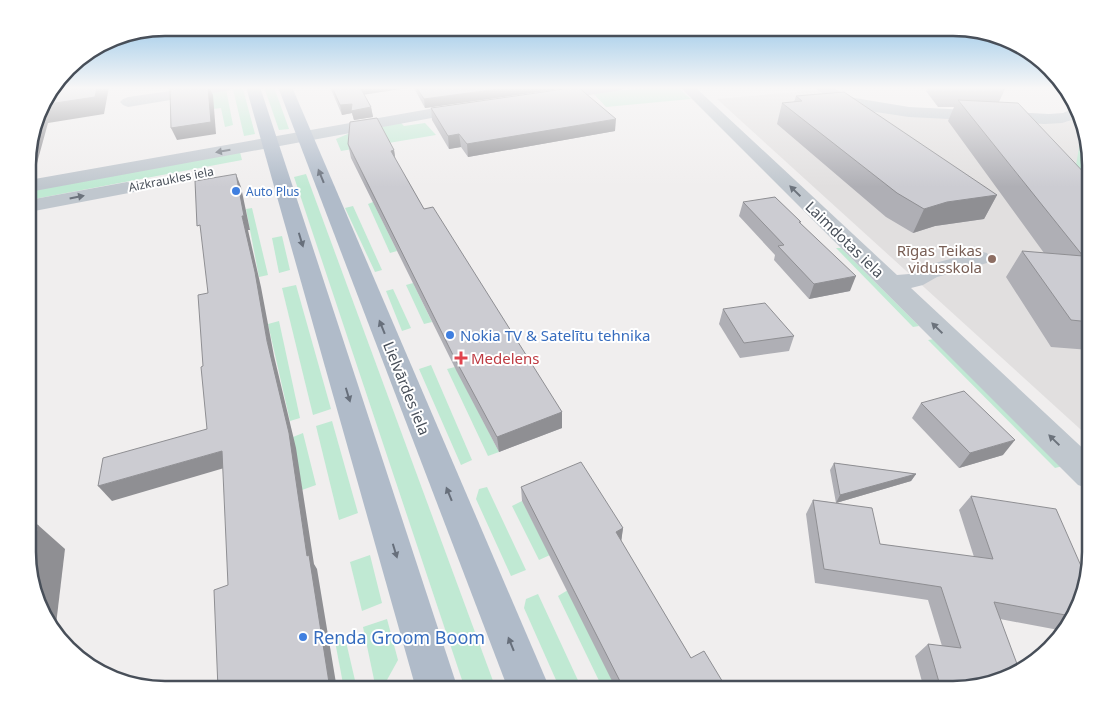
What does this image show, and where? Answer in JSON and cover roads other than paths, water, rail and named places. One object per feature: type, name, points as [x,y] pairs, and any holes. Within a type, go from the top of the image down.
[{"type":"main road","points":[[264,120],[434,681]]},
{"type":"main road","name":"Lielvārdes iela","points":[[299,120],[526,681]]},
{"type":"street","points":[[305,136],[395,120]]},
{"type":"street","name":"Laimdotas iela","points":[[722,120],[1081,466]]},
{"type":"street","name":"Aizkraukles iela","points":[[36,185],[294,148],[305,136]]},
{"type":"street","name":"Aizkraukles iela","points":[[214,171],[274,151]]},
{"type":"street","name":"Aizkraukles iela","points":[[36,205],[146,184]]},
{"type":"street","points":[[891,283],[915,280],[929,272],[979,258]]},
{"type":"place","name":"Auto Plus","points":[[236,191]]},
{"type":"place","name":"Rīgas Teikas vidusskola","points":[[992,259]]},
{"type":"place","name":"Nokia TV & Satelītu tehnika","points":[[450,335]]},
{"type":"place","name":"Medelens","points":[[461,358]]},
{"type":"place","name":"Renda Groom Boom","points":[[303,637]]}]
